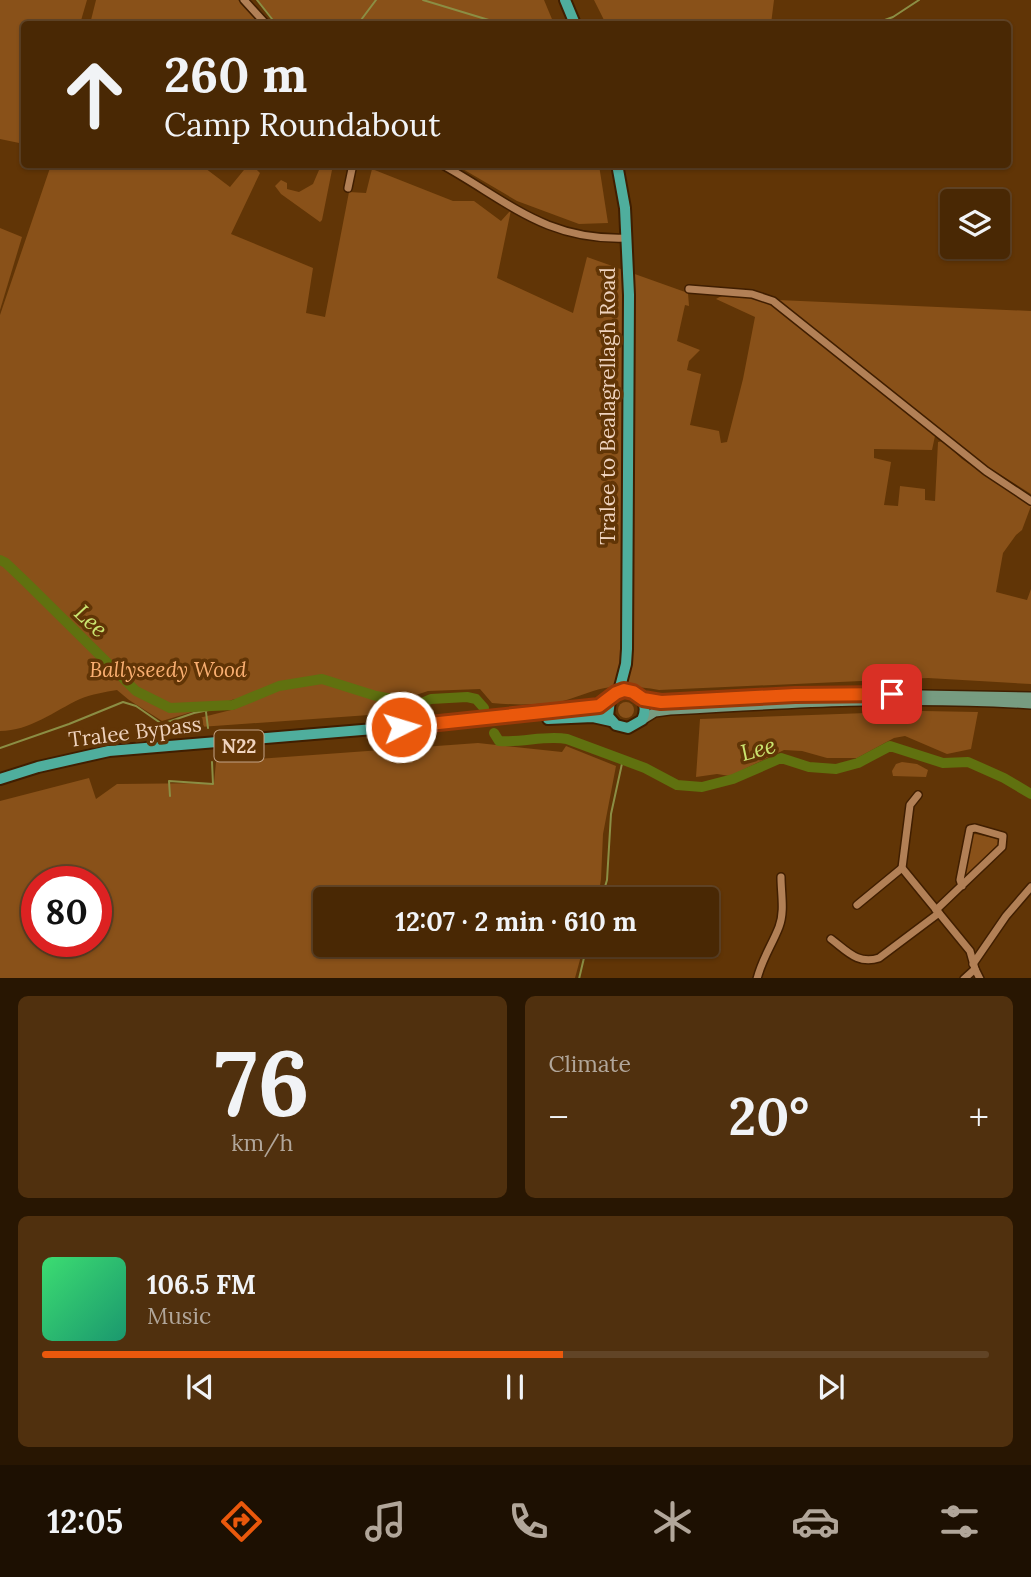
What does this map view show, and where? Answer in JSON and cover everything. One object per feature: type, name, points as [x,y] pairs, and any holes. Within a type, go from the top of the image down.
[{"type":"highway","points":[[565,0],[574,21]]},
{"type":"highway","name":"Tralee to Bealagrellagh Road","points":[[618,168],[627,238],[627,649],[619,691]]},
{"type":"highway","name":"Tralee to Bealagrellagh Road","points":[[627,649],[638,695]]},
{"type":"highway","points":[[611,721],[607,711],[610,700],[619,691],[638,695],[645,710],[642,720]]},
{"type":"highway","name":"Tralee Bypass","points":[[0,787],[40,774],[111,758],[481,722],[599,706],[610,700]]},
{"type":"highway","name":"Tralee Bypass","points":[[498,720],[593,717],[611,721]]},
{"type":"highway","name":"N22","points":[[611,721],[616,726],[628,729],[642,720]]},
{"type":"highway","name":"Tralee Bypass","points":[[0,779],[37,767],[109,751],[481,722]]},
{"type":"main road","points":[[638,695],[661,702],[880,694],[1031,697]]},
{"type":"main road","points":[[642,720],[655,712],[670,710],[796,702],[939,701],[1031,704]]},
{"type":"street","points":[[244,0],[263,21]]},
{"type":"street","points":[[348,188],[352,168]]},
{"type":"street","points":[[448,168],[539,223],[569,233],[627,238]]},
{"type":"street","points":[[689,289],[752,294],[772,300],[986,471],[1031,500]]},
{"type":"street","points":[[857,905],[902,868],[910,805],[918,796]]},
{"type":"street","points":[[831,939],[855,958],[872,961],[880,958],[937,911],[1002,847],[1003,836],[970,829],[960,880],[962,886]]},
{"type":"street","points":[[902,868],[970,951],[980,978]]},
{"type":"street","points":[[757,978],[761,962],[782,917],[782,877]]},
{"type":"street","points":[[964,978],[1006,916],[1031,887]]},
{"type":"green space","points":[[0,0],[87,0],[81,21],[21,21],[21,143],[0,139]]},
{"type":"green space","points":[[96,0],[238,0],[257,20],[256,21],[91,21]]},
{"type":"green space","points":[[258,0],[544,0],[553,21],[275,21]]},
{"type":"green space","points":[[594,0],[774,0],[771,21],[604,21]]},
{"type":"green space","name":"Ballyseedy Wood","points":[[50,168],[205,168],[230,187],[246,168],[255,168],[260,173],[231,234],[313,268],[306,313],[325,317],[349,192],[366,193],[372,169],[453,201],[474,201],[501,221],[511,210],[497,278],[573,313],[587,257],[688,293],[689,306],[685,305],[677,341],[700,350],[689,361],[687,370],[701,374],[690,425],[719,431],[721,443],[727,442],[755,317],[716,299],[729,295],[752,297],[773,304],[935,436],[932,450],[874,449],[874,458],[891,462],[884,505],[898,506],[900,486],[925,489],[925,500],[935,501],[938,442],[943,441],[962,459],[1031,506],[1022,530],[1003,553],[996,592],[1027,600],[1031,589],[1031,684],[928,678],[659,690],[618,687],[599,689],[558,702],[525,704],[492,703],[480,689],[428,691],[416,695],[411,712],[200,727],[199,718],[235,709],[235,699],[162,721],[117,690],[80,699],[22,728],[0,731],[0,315]]},
{"type":"green space","points":[[317,168],[332,168],[320,222],[281,194],[275,186],[281,180],[287,183],[287,189],[299,192],[313,184],[319,170]]},
{"type":"green space","points":[[461,168],[599,168],[608,223],[579,224],[517,201]]},
{"type":"green space","points":[[0,228],[22,237],[0,310]]},
{"type":"green space","points":[[778,300],[1031,311],[1031,494],[972,457]]},
{"type":"green space","points":[[623,702],[629,702],[634,710],[632,716],[623,718],[618,713],[618,707]]},
{"type":"green space","points":[[923,711],[978,712],[971,749],[947,754],[905,736],[894,738],[857,758],[827,758],[802,751],[784,750],[730,776],[717,774],[696,777],[700,719]]},
{"type":"green space","points":[[478,743],[562,752],[566,746],[616,766],[603,834],[600,887],[313,887],[313,957],[581,957],[575,978],[0,978],[0,801],[89,778],[96,799],[117,784],[214,783],[216,762]]},
{"type":"green space","points":[[896,764],[917,764],[928,770],[926,777],[893,776],[892,771]]},
{"type":"green space","points":[[975,834],[999,839],[1000,844],[964,879],[970,836]]},
{"type":"waterway","points":[[257,0],[274,21]]},
{"type":"waterway","points":[[360,21],[376,0]]},
{"type":"waterway","points":[[423,0],[492,21]]},
{"type":"waterway","points":[[882,21],[919,0]]},
{"type":"waterway","name":"Lee","points":[[0,560],[26,582],[136,691],[170,708],[233,705],[279,686],[322,679],[376,696],[419,704],[431,699],[467,697],[476,699],[484,708]]},
{"type":"waterway","points":[[0,748],[123,702],[136,706],[162,724],[194,713],[233,705]]},
{"type":"waterway","points":[[206,712],[208,728]]},
{"type":"waterway","name":"Lee","points":[[494,733],[499,741],[567,739],[645,768],[677,785],[702,787],[733,779],[781,758],[809,767],[836,769],[858,763],[890,746],[943,763],[968,762],[1031,794]]},
{"type":"waterway","points":[[605,887],[611,814],[623,759]]},
{"type":"waterway","points":[[170,796],[169,781],[213,784],[212,762]]},
{"type":"waterway","points":[[579,978],[584,957]]},
{"type":"route","points":[[401,727],[599,706],[624,690],[629,690],[643,699],[661,702],[795,695],[892,694]]}]
